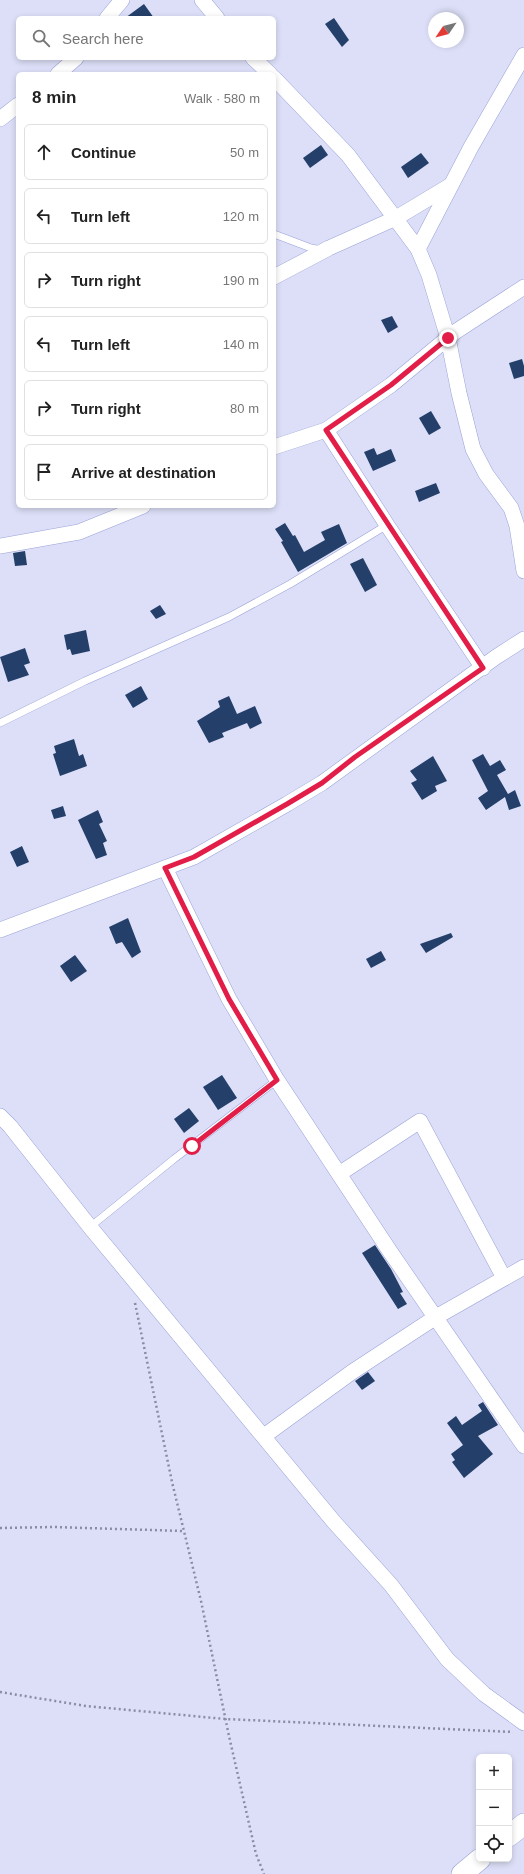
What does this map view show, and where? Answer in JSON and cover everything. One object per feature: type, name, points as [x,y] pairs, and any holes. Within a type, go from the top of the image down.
[{"type":"street","points":[[109,16],[122,0]]},
{"type":"street","points":[[202,0],[216,16]]},
{"type":"street","points":[[418,249],[475,140],[524,55]]},
{"type":"street","points":[[60,72],[74,60]]},
{"type":"street","points":[[255,60],[268,72]]},
{"type":"street","points":[[276,80],[339,145],[396,218],[418,249],[429,275],[448,338],[459,393],[473,449],[486,474],[511,508],[517,526],[524,571]]},
{"type":"street","points":[[0,118],[16,106]]},
{"type":"street","points":[[276,276],[329,248],[396,218],[451,185]]},
{"type":"street","points":[[276,447],[326,430],[391,385],[448,338],[524,287]]},
{"type":"street","points":[[326,430],[387,525],[483,668]]},
{"type":"street","points":[[0,546],[79,532],[138,508]]},
{"type":"street","points":[[0,930],[194,857],[322,783],[355,757],[483,668],[496,657],[524,639]]},
{"type":"street","points":[[165,868],[229,999],[277,1080],[524,1446]]},
{"type":"street","points":[[0,1116],[10,1126],[90,1227],[334,1522],[391,1585],[447,1659],[520,1728]]},
{"type":"street","points":[[339,1174],[420,1121],[504,1278]]},
{"type":"street","points":[[264,1436],[352,1372],[436,1317],[524,1267]]},
{"type":"street","points":[[512,1834],[524,1824]]},
{"type":"street","points":[[462,1874],[476,1862]]},
{"type":"lane","points":[[276,235],[311,248],[320,250],[329,248]]},
{"type":"lane","points":[[0,723],[85,681],[229,617],[290,584],[387,525]]},
{"type":"lane","points":[[90,1227],[174,1159],[277,1080]]},
{"type":"path","points":[[135,1301],[184,1531],[256,1854],[264,1874]]},
{"type":"path","points":[[0,1528],[184,1531]]},
{"type":"path","points":[[0,1692],[86,1706],[226,1720],[520,1728]]},
{"type":"building","points":[[144,4],[153,16],[128,16]]},
{"type":"building","points":[[334,18],[349,40],[342,47],[325,24]]},
{"type":"building","points":[[321,145],[328,155],[310,168],[303,158]]},
{"type":"building","points":[[421,153],[429,163],[408,178],[401,167]]},
{"type":"building","points":[[392,316],[398,327],[388,333],[381,320]]},
{"type":"building","points":[[522,359],[524,376],[514,379],[509,363]]},
{"type":"building","points":[[431,411],[441,428],[429,435],[419,418]]},
{"type":"building","points":[[374,448],[377,455],[391,449],[396,461],[373,471],[364,452]]},
{"type":"building","points":[[436,483],[440,493],[419,502],[415,491]]},
{"type":"building","points":[[285,523],[293,536],[295,535],[304,552],[325,540],[321,532],[339,524],[347,543],[298,572],[281,542],[283,541],[275,529]]},
{"type":"building","points":[[25,551],[27,565],[15,566],[13,553]]},
{"type":"building","points":[[363,558],[377,585],[365,592],[350,564]]},
{"type":"building","points":[[160,605],[166,614],[156,619],[150,611]]},
{"type":"building","points":[[86,630],[90,651],[72,655],[70,649],[67,650],[64,635]]},
{"type":"building","points":[[25,648],[30,663],[24,665],[29,675],[8,682],[0,657]]},
{"type":"building","points":[[141,686],[148,699],[133,708],[125,695]]},
{"type":"building","points":[[229,696],[237,714],[255,706],[262,723],[250,729],[247,723],[222,733],[224,737],[209,743],[197,721],[220,707],[218,701]]},
{"type":"building","points":[[74,739],[79,756],[83,754],[87,766],[60,776],[53,754],[56,753],[54,746]]},
{"type":"building","points":[[483,754],[490,766],[500,760],[506,770],[497,775],[508,794],[515,790],[521,806],[509,810],[505,797],[486,810],[478,798],[488,791],[472,760]]},
{"type":"building","points":[[433,756],[447,781],[435,786],[437,791],[422,800],[411,783],[417,780],[410,771]]},
{"type":"building","points":[[63,806],[66,816],[54,819],[51,810]]},
{"type":"building","points":[[98,810],[103,822],[99,824],[107,841],[103,843],[107,855],[96,859],[78,820]]},
{"type":"building","points":[[22,846],[29,862],[17,867],[10,852]]},
{"type":"building","points":[[128,918],[141,952],[132,958],[122,942],[116,944],[109,927]]},
{"type":"building","points":[[451,933],[453,937],[426,953],[420,944]]},
{"type":"building","points":[[381,951],[386,960],[371,968],[366,959]]},
{"type":"building","points":[[75,955],[87,971],[71,982],[60,966]]},
{"type":"building","points":[[222,1075],[237,1098],[218,1110],[203,1087]]},
{"type":"building","points":[[189,1108],[199,1121],[184,1133],[174,1119]]},
{"type":"building","points":[[375,1245],[391,1269],[403,1292],[400,1293],[407,1304],[398,1309],[362,1253]]},
{"type":"building","points":[[368,1372],[375,1381],[362,1390],[355,1381]]},
{"type":"building","points":[[483,1402],[498,1425],[478,1436],[493,1454],[464,1478],[452,1462],[455,1460],[451,1454],[463,1445],[447,1423],[456,1416],[462,1425],[482,1411],[478,1405]]},
{"type":"route","points":[[192,1146],[277,1080],[229,999],[165,868],[194,857],[322,783],[355,757],[483,668],[387,525],[326,430],[391,385],[448,338]]}]
